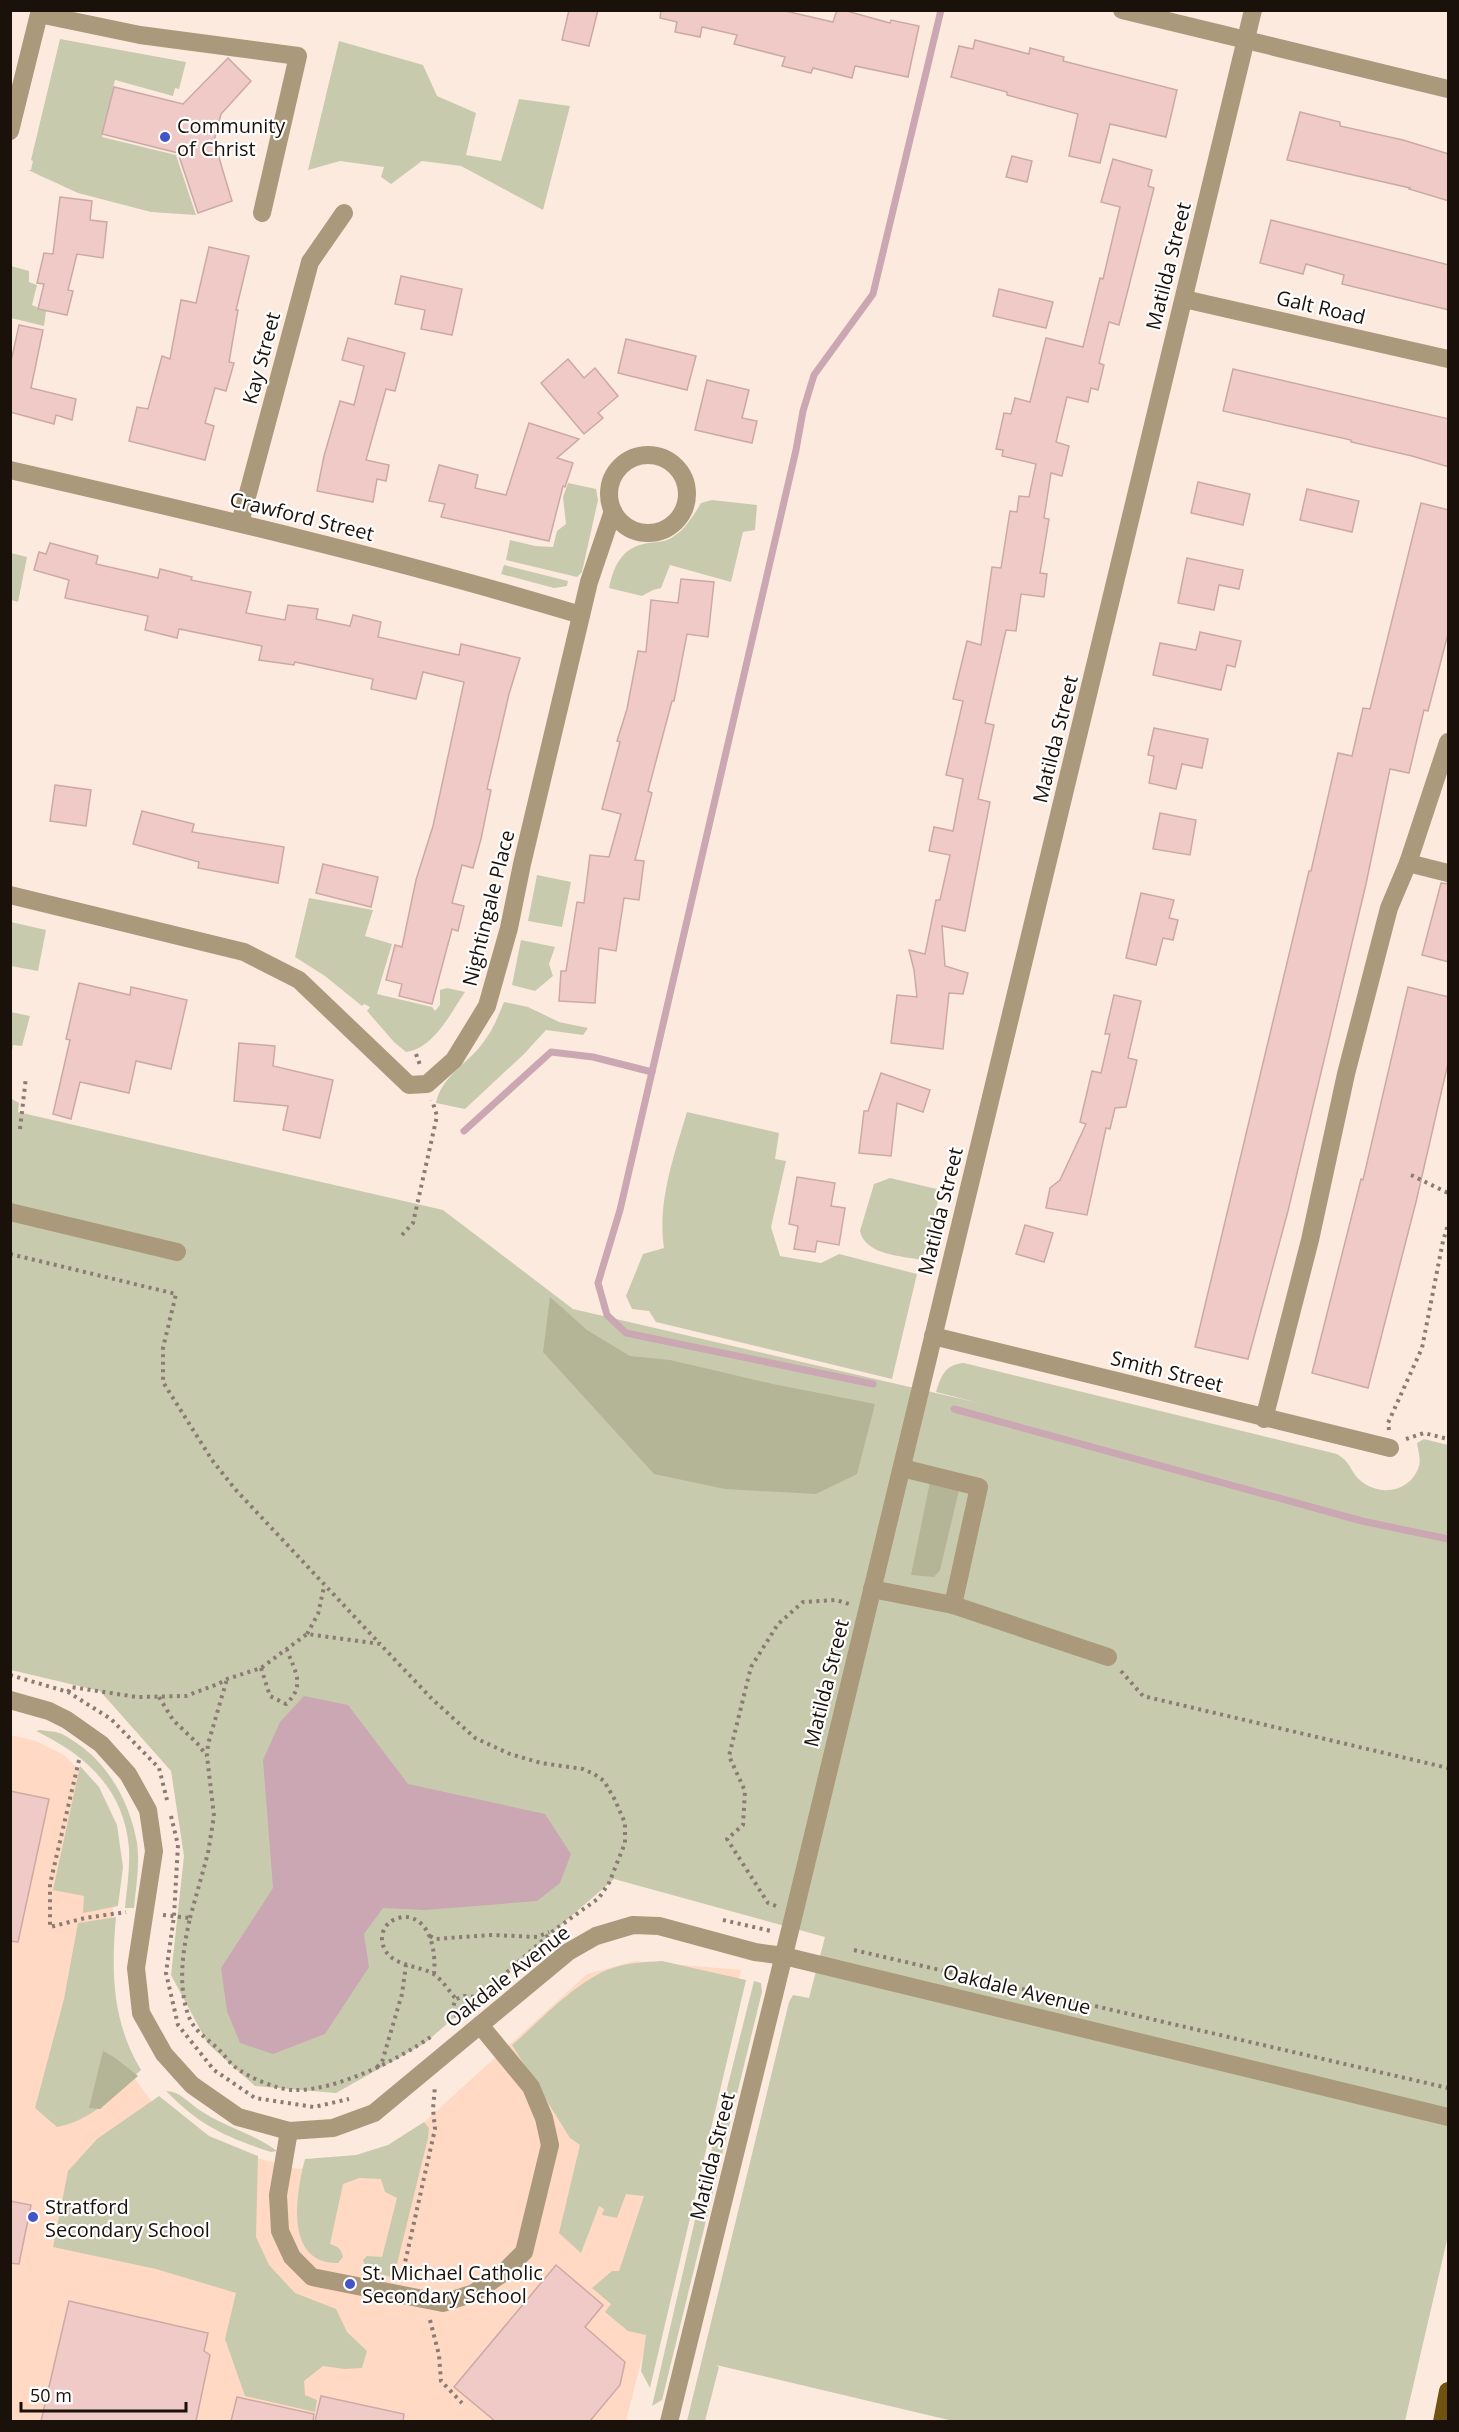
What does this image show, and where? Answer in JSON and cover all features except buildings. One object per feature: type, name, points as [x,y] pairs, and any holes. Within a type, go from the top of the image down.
[{"type":"main road","points":[[1442,2421],[1449,2391]]},
{"type":"street","points":[[1122,10],[1449,89]]},
{"type":"street","name":"Matilda Street","points":[[669,2421],[784,1956],[1253,10]]},
{"type":"street","points":[[10,131],[40,12],[140,35],[298,56],[262,213]]},
{"type":"street","name":"Kay Street","points":[[240,523],[310,262],[344,213]]},
{"type":"street","name":"Galt Road","points":[[1184,299],[1449,359]]},
{"type":"street","points":[[643,455],[656,455],[675,465],[683,475],[687,496],[684,510],[674,524],[649,533],[633,530],[621,522],[613,511],[609,494],[611,482],[618,469],[630,459],[643,455]]},
{"type":"street","name":"Crawford Street","points":[[10,470],[240,523],[487,587],[581,615]]},
{"type":"street","name":"Nightingale Place","points":[[427,1083],[454,1060],[487,1006],[509,928],[589,582],[613,511]]},
{"type":"street","points":[[1264,1419],[1310,1240],[1346,1074],[1389,908],[1408,863],[1449,742]]},
{"type":"street","points":[[1408,863],[1449,873]]},
{"type":"street","points":[[10,895],[244,952],[299,980],[409,1085],[427,1083]]},
{"type":"street","points":[[10,1212],[177,1252]]},
{"type":"street","name":"Smith Street","points":[[933,1336],[1264,1419],[1390,1448]]},
{"type":"street","points":[[902,1468],[979,1487],[953,1605]]},
{"type":"street","points":[[870,1598],[953,1605],[1108,1657]]},
{"type":"street","name":"Oakdale Avenue","points":[[10,1700],[49,1711],[67,1720],[101,1744],[128,1774],[148,1810],[154,1851],[136,1968],[141,2013],[164,2054],[192,2085],[238,2117],[289,2131],[333,2128],[374,2113],[568,1952],[596,1936],[633,1925],[659,1926],[755,1952],[784,1956],[1449,2118]]},
{"type":"street","points":[[289,2131],[278,2194],[280,2231],[292,2257],[312,2277],[443,2303],[474,2293],[504,2273],[524,2252],[550,2145],[544,2118],[531,2087],[480,2025]]},
{"type":"path","points":[[402,1235],[413,1223],[437,1116],[416,1054]]},
{"type":"path","points":[[20,1129],[26,1077]]},
{"type":"path","points":[[1411,1175],[1449,1193]]},
{"type":"path","points":[[1449,1225],[1443,1241],[1422,1348],[1388,1423],[1390,1448],[1414,1435],[1424,1433],[1449,1440]]},
{"type":"path","points":[[10,1254],[176,1294],[163,1348],[164,1382],[186,1421],[224,1474],[294,1554],[317,1575],[324,1587],[432,1699],[475,1738],[510,1754],[541,1763],[583,1769],[604,1781],[615,1800],[625,1823],[625,1843],[609,1883],[599,1898],[553,1930],[450,2022]]},
{"type":"path","points":[[68,1692],[71,1687],[137,1697],[186,1696],[218,1684],[227,1678],[261,1668],[307,1634],[318,1614],[324,1587]]},
{"type":"path","points":[[794,1914],[768,1903],[728,1839],[743,1825],[745,1791],[729,1756],[752,1667],[778,1624],[803,1602],[870,1598]]},
{"type":"path","points":[[307,1634],[380,1644]]},
{"type":"path","points":[[261,1668],[270,1696],[286,1704],[295,1696],[298,1679],[287,1650]]},
{"type":"path","points":[[1108,1657],[1143,1696],[1449,1768]]},
{"type":"path","points":[[10,1675],[68,1692],[111,1719],[159,1768],[167,1801]]},
{"type":"path","points":[[227,1678],[210,1732],[207,1755],[214,1816],[208,1853],[182,1953],[189,2016],[196,2029],[234,2066],[264,2083],[293,2091],[326,2085],[375,2069],[404,2056],[441,2029]]},
{"type":"path","points":[[159,1696],[173,1720],[207,1755]]},
{"type":"path","points":[[79,1760],[50,1884],[50,1927],[122,1912],[190,1918]]},
{"type":"path","points":[[170,1812],[178,1845],[174,1916],[166,1973],[178,2025],[213,2070],[255,2098],[314,2107],[354,2098]]},
{"type":"path","points":[[434,1974],[435,1959],[429,1936],[424,1927],[414,1918],[404,1916],[390,1922],[382,1932],[382,1945],[390,1955],[406,1965],[434,1974],[456,1999]]},
{"type":"path","points":[[712,1918],[789,1935]]},
{"type":"path","points":[[429,1936],[435,1939],[492,1935],[537,1937],[553,1930]]},
{"type":"path","points":[[844,1948],[1449,2088]]},
{"type":"path","points":[[375,2069],[382,2062],[402,1994],[406,1965]]},
{"type":"path","points":[[457,2015],[453,2016],[452,2009],[456,1999],[464,1996],[478,1997]]},
{"type":"path","points":[[398,2294],[435,2129],[433,2109],[437,2060]]},
{"type":"path","points":[[424,2300],[439,2355],[441,2381],[462,2403]]},
{"type":"shaded area","points":[[304,1696],[348,1705],[408,1784],[545,1814],[571,1854],[560,1883],[537,1901],[425,1910],[383,1908],[364,1934],[369,1967],[325,2034],[273,2054],[240,2043],[227,2011],[221,1968],[273,1888],[263,1760],[280,1722]]},
{"type":"shaded area","name":"St. Michael Catholic Secondary School","points":[[11,1735],[36,1741],[64,1755],[93,1784],[118,1857],[101,2033],[178,2137],[298,2169],[388,2155],[587,1974],[635,1961],[741,1970],[626,2421],[11,2422]]},
{"type":"green space","points":[[60,39],[186,62],[179,89],[175,88],[173,96],[115,80],[102,137],[176,155],[196,215],[151,212],[78,193],[28,170],[31,170],[33,161],[31,160]]},
{"type":"green space","points":[[339,41],[423,65],[437,96],[476,113],[466,155],[501,161],[519,99],[570,106],[543,210],[461,166],[422,161],[391,184],[381,177],[384,167],[340,161],[308,170]]},
{"type":"green space","points":[[11,266],[29,271],[29,282],[37,285],[32,305],[46,311],[44,326],[11,318]]},
{"type":"green space","points":[[568,483],[596,489],[598,500],[582,572],[577,577],[506,560],[510,540],[535,546],[553,547],[557,531],[566,524],[563,497]]},
{"type":"green space","points":[[712,500],[757,505],[755,530],[743,532],[731,582],[670,565],[661,588],[642,596],[609,588],[617,565],[626,553],[639,545],[665,541],[673,537],[687,524],[701,503]]},
{"type":"green space","points":[[11,553],[27,557],[18,602],[11,600]]},
{"type":"green space","points":[[504,565],[568,581],[567,586],[554,588],[501,574]]},
{"type":"green space","points":[[537,875],[571,882],[562,927],[528,921]]},
{"type":"green space","points":[[309,898],[373,910],[365,936],[392,944],[377,994],[432,1007],[435,1011],[440,1005],[440,990],[447,988],[465,992],[447,1020],[425,1044],[406,1052],[394,1042],[367,1011],[370,1007],[364,1004],[362,1006],[325,976],[295,957]]},
{"type":"green space","points":[[11,922],[46,930],[38,971],[11,966]]},
{"type":"green space","points":[[521,940],[555,947],[549,964],[553,976],[535,991],[512,985]]},
{"type":"green space","points":[[504,1002],[528,1007],[559,1022],[588,1028],[583,1035],[546,1030],[524,1054],[465,1109],[436,1103],[449,1078],[486,1039]]},
{"type":"green space","points":[[11,1012],[30,1016],[22,1046],[13,1045],[11,1056]]},
{"type":"green space","points":[[10,1098],[19,1103],[18,1112],[443,1210],[573,1309],[979,1403],[936,1392],[948,1368],[964,1363],[1337,1454],[1346,1461],[1361,1481],[1377,1489],[1394,1489],[1409,1482],[1419,1466],[1417,1443],[1424,1439],[1448,1445],[1448,2236],[1405,2421],[953,2421],[716,2365],[719,2367],[705,2421],[687,2421],[789,2002],[793,1995],[809,1998],[825,1937],[614,1879],[425,2043],[336,2093],[255,2086],[208,2044],[171,1975],[184,1856],[171,1771],[100,1691],[11,1670]]},
{"type":"green space","points":[[687,1112],[779,1133],[775,1159],[786,1161],[771,1227],[780,1256],[821,1263],[839,1254],[917,1274],[892,1379],[656,1322],[649,1311],[632,1309],[626,1296],[643,1254],[664,1248],[662,1231],[665,1196],[672,1162]]},
{"type":"green space","points":[[890,1178],[941,1190],[922,1260],[885,1253],[869,1245],[863,1239],[860,1231],[874,1184]]},
{"type":"green space","points":[[550,1297],[587,1330],[630,1356],[670,1360],[773,1384],[875,1404],[857,1474],[816,1494],[725,1489],[654,1474],[543,1352]]},
{"type":"green space","points":[[930,1482],[959,1490],[940,1570],[934,1577],[911,1575]]},
{"type":"green space","points":[[36,1731],[63,1734],[87,1751],[108,1773],[123,1799],[134,1828],[138,1851],[134,1908],[125,1908],[129,1848],[126,1827],[111,1791],[86,1763],[54,1740]]},
{"type":"green space","points":[[80,1766],[99,1787],[117,1825],[123,1867],[118,1906],[83,1913],[84,1896],[53,1890]]},
{"type":"green space","points":[[116,1917],[114,1976],[119,2015],[131,2052],[141,2070],[103,2105],[81,2119],[57,2127],[35,2108],[64,1999],[78,1923]]},
{"type":"green space","points":[[662,1961],[746,1980],[650,2388],[641,2371],[646,2335],[628,2331],[605,2312],[611,2304],[592,2288],[612,2271],[619,2271],[644,2196],[626,2194],[617,2218],[602,2215],[604,2209],[599,2206],[581,2253],[559,2233],[580,2145],[570,2138],[512,2045],[569,1994],[594,1977],[620,1966]]},
{"type":"green space","points":[[754,1981],[761,1983],[762,1992],[662,2400],[652,2406],[707,2168]]},
{"type":"green space","points":[[103,2051],[138,2076],[100,2109],[89,2108]]},
{"type":"green space","points":[[166,2091],[179,2095],[218,2121],[258,2139],[277,2151],[271,2152],[255,2147],[214,2129],[190,2113]]},
{"type":"green space","points":[[159,2096],[209,2136],[258,2156],[256,2237],[269,2265],[295,2293],[336,2309],[347,2332],[367,2351],[362,2368],[345,2369],[323,2366],[304,2381],[305,2395],[317,2400],[315,2412],[245,2396],[225,2339],[236,2293],[156,2269],[53,2247],[68,2171],[97,2139]]},
{"type":"green space","points":[[424,2122],[429,2128],[428,2138],[397,2264],[390,2271],[391,2277],[367,2270],[363,2260],[367,2256],[382,2257],[397,2198],[385,2192],[381,2179],[359,2178],[343,2184],[330,2244],[341,2252],[343,2257],[338,2263],[321,2260],[309,2252],[301,2239],[297,2207],[305,2159],[356,2155],[388,2145]]},
{"type":"waterway","points":[[873,1384],[626,1333],[607,1315],[598,1283],[620,1210],[796,450],[803,411],[814,375],[873,294],[941,10]]},
{"type":"waterway","points":[[464,1131],[551,1052],[593,1057],[652,1072]]},
{"type":"waterway","points":[[954,1409],[1362,1521],[1448,1539]]},
{"type":"place","name":"Community of Christ","points":[[165,137]]},
{"type":"place","name":"Stratford Secondary School","points":[[33,2217]]},
{"type":"place","name":"St. Michael Catholic Secondary School","points":[[350,2284]]}]
